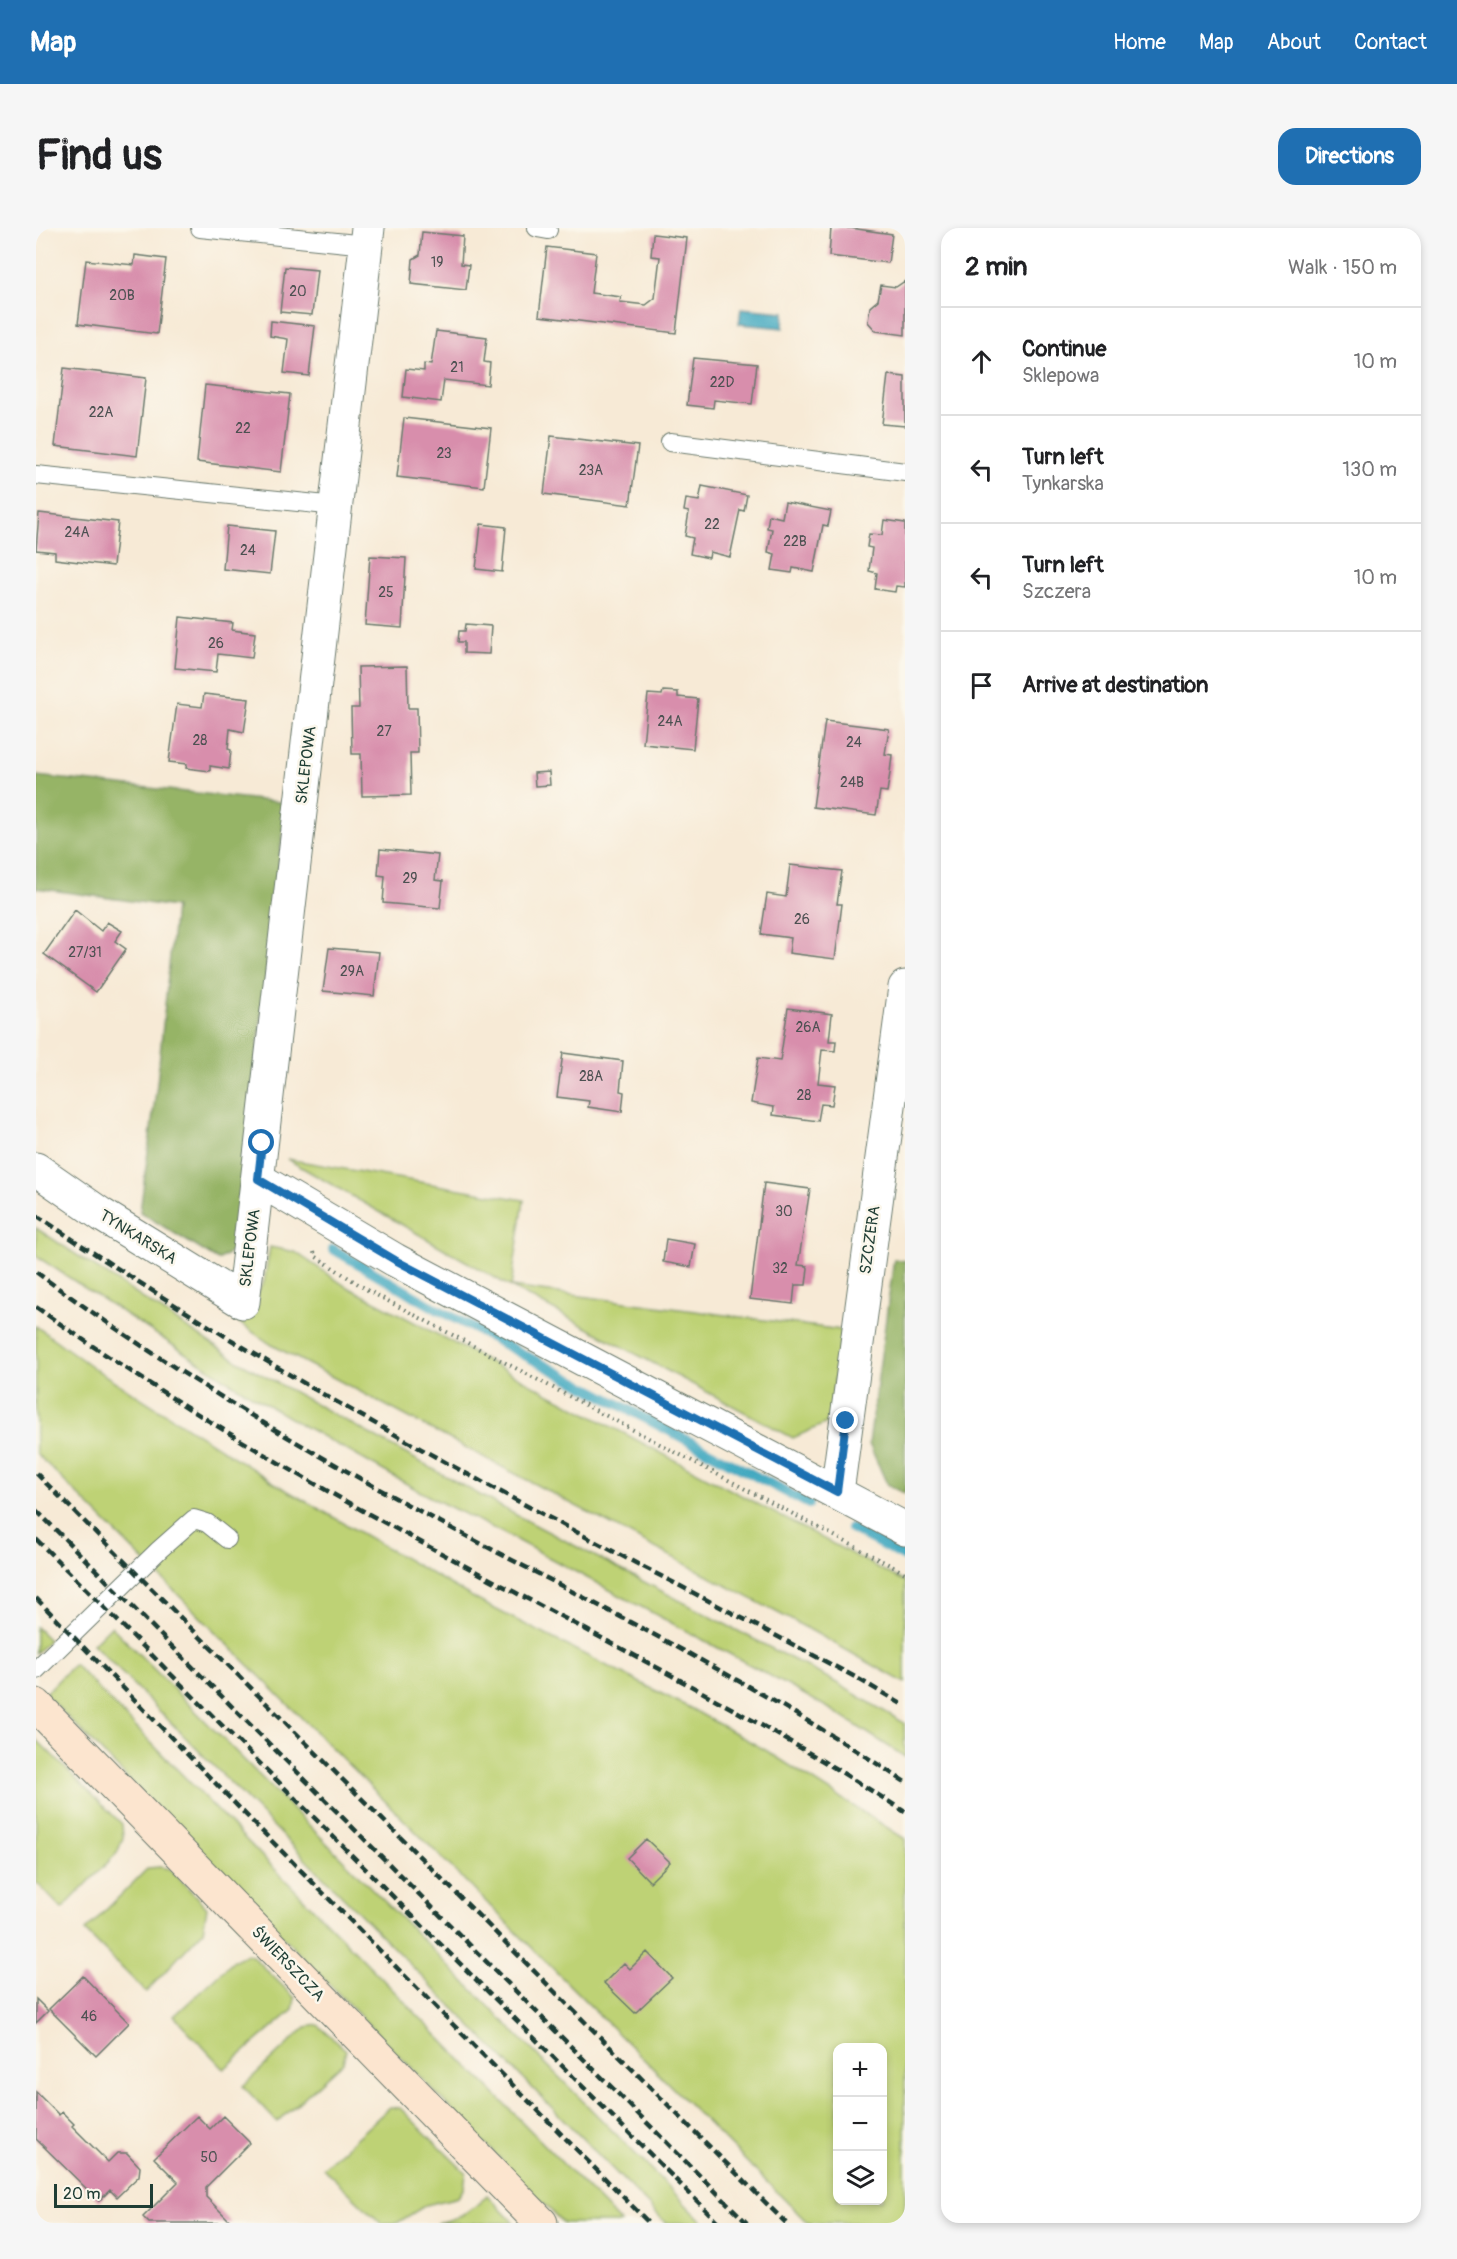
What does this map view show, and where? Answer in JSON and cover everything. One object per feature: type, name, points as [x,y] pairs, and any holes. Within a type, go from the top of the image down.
[{"type":"street","name":"SKLEPOWA","points":[[243,1302],[367,237]]},
{"type":"street","name":"SZCZERA","points":[[837,1492],[905,987]]},
{"type":"street","name":"TYNKARSKA","points":[[36,1169],[102,1215],[243,1302]]},
{"type":"street","points":[[258,1179],[424,1276],[905,1529]]},
{"type":"street","name":"ŚWIERSZCZA","points":[[36,1705],[541,2223]]},
{"type":"lane","points":[[200,228],[367,237]]},
{"type":"lane","points":[[670,442],[905,472]]},
{"type":"lane","points":[[36,475],[336,506]]},
{"type":"lane","points":[[36,1670],[159,1550],[194,1520],[207,1523],[227,1539]]},
{"type":"path","points":[[302,1205],[309,1225],[309,1242],[315,1256],[348,1280],[905,1573]]},
{"type":"green space","points":[[36,776],[286,804],[234,1250],[218,1260],[140,1212],[157,1084],[175,907],[36,888]]},
{"type":"green space","points":[[287,1159],[524,1200],[511,1287]]},
{"type":"green space","points":[[36,1228],[236,1360],[516,1515],[828,1678],[904,1723],[905,1757],[832,1710],[503,1533],[430,1497],[228,1381],[36,1256]]},
{"type":"green space","points":[[270,1247],[295,1252],[344,1285],[905,1582],[905,1683],[814,1632],[272,1345],[238,1322],[264,1282]]},
{"type":"green space","points":[[894,1259],[905,1261],[905,1494],[887,1484],[869,1444]]},
{"type":"green space","points":[[511,1287],[841,1330],[829,1422],[793,1438]]},
{"type":"green space","points":[[36,1326],[95,1369],[281,1487],[479,1601],[690,1708],[767,1751],[905,1839],[905,2223],[808,2223],[36,1453]]},
{"type":"green space","points":[[111,1626],[704,2223],[666,2223],[93,1644]]},
{"type":"green space","points":[[36,1627],[49,1640],[36,1653]]},
{"type":"green space","points":[[74,1664],[621,2223],[563,2223],[45,1694]]},
{"type":"green space","points":[[36,1739],[122,1824],[123,1838],[117,1853],[62,1909],[36,1882]]},
{"type":"green space","points":[[148,1868],[170,1869],[207,1908],[203,1931],[146,1992],[85,1931]]},
{"type":"green space","points":[[247,1954],[252,1956],[295,1998],[293,2010],[224,2069],[174,2016],[235,1960]]},
{"type":"green space","points":[[318,2025],[346,2050],[343,2062],[277,2122],[243,2086],[306,2027]]},
{"type":"green space","points":[[390,2107],[400,2108],[466,2173],[464,2188],[458,2197],[426,2205],[397,2223],[381,2223],[323,2168]]},
{"type":"green space","points":[[487,2195],[514,2223],[437,2223],[464,2214]]},
{"type":"water","points":[[741,308],[784,312],[783,328],[739,324]]},
{"type":"building","points":[[831,228],[850,228],[892,234],[888,263],[829,256]]},
{"type":"building","points":[[422,232],[463,236],[461,264],[469,265],[466,290],[411,284],[413,259],[420,255]]},
{"type":"building","points":[[653,234],[687,238],[676,333],[539,316],[547,247],[596,253],[591,293],[621,297],[620,302],[646,305],[655,298],[660,257],[651,256]]},
{"type":"building","points":[[135,255],[166,259],[157,334],[78,324],[86,260],[134,265]]},
{"type":"building","points":[[285,267],[317,270],[312,315],[280,312]]},
{"type":"building","points":[[905,281],[905,335],[876,331],[868,322],[870,307],[878,300],[881,285],[896,287]]},
{"type":"building","points":[[271,321],[315,326],[309,376],[284,373],[288,339],[270,336]]},
{"type":"building","points":[[436,331],[487,337],[484,362],[490,363],[488,385],[444,380],[441,402],[403,397],[406,369],[424,371],[424,364],[431,365]]},
{"type":"building","points":[[693,358],[757,364],[752,404],[714,400],[713,408],[687,405]]},
{"type":"building","points":[[64,368],[146,378],[137,456],[55,446]]},
{"type":"building","points":[[888,375],[905,377],[905,426],[882,424]]},
{"type":"building","points":[[205,385],[290,394],[281,472],[197,462]]},
{"type":"building","points":[[404,418],[491,428],[484,487],[397,477]]},
{"type":"building","points":[[551,436],[638,446],[630,505],[544,494]]},
{"type":"building","points":[[702,486],[747,495],[744,511],[740,510],[730,557],[710,552],[709,558],[690,554],[693,538],[685,536],[689,512],[684,511],[686,499],[699,501]]},
{"type":"building","points":[[785,502],[831,511],[828,526],[823,525],[814,572],[793,568],[792,573],[772,570],[775,554],[768,552],[772,529],[767,528],[769,515],[782,518]]},
{"type":"building","points":[[39,513],[118,522],[113,566],[55,559],[55,552],[36,550]]},
{"type":"building","points":[[884,520],[905,523],[905,587],[896,586],[895,592],[875,589],[877,573],[869,571],[872,548],[867,547],[869,534],[882,535]]},
{"type":"building","points":[[481,524],[506,527],[502,572],[476,569]]},
{"type":"building","points":[[227,526],[275,531],[270,574],[223,569]]},
{"type":"building","points":[[370,556],[406,558],[402,628],[365,625]]},
{"type":"building","points":[[180,617],[233,623],[232,630],[255,633],[252,658],[218,654],[216,672],[175,668]]},
{"type":"building","points":[[466,624],[491,626],[489,654],[464,653],[464,642],[458,642],[459,631],[465,631]]},
{"type":"building","points":[[407,666],[408,708],[417,708],[418,753],[410,753],[411,795],[362,796],[361,754],[352,754],[351,708],[359,708],[358,667]]},
{"type":"building","points":[[663,691],[678,692],[678,697],[698,699],[693,749],[643,744],[648,694],[662,695]]},
{"type":"building","points":[[204,694],[249,699],[244,732],[230,729],[229,769],[210,766],[210,771],[186,768],[187,764],[169,762],[177,704],[202,707]]},
{"type":"building","points":[[825,721],[889,729],[885,754],[892,755],[890,773],[887,792],[880,791],[876,815],[813,807]]},
{"type":"building","points":[[549,772],[550,785],[535,786],[534,773]]},
{"type":"building","points":[[380,849],[438,855],[435,880],[443,881],[440,908],[383,903],[385,876],[378,875]]},
{"type":"building","points":[[790,865],[842,871],[837,904],[842,904],[835,959],[789,953],[791,938],[761,934],[767,894],[786,897]]},
{"type":"building","points":[[75,910],[101,931],[107,922],[122,931],[115,941],[126,949],[96,992],[44,954]]},
{"type":"building","points":[[329,948],[379,952],[374,996],[323,991]]},
{"type":"building","points":[[788,1008],[832,1014],[829,1041],[836,1041],[835,1051],[822,1050],[818,1083],[835,1085],[832,1105],[821,1104],[818,1121],[773,1115],[774,1107],[751,1103],[758,1058],[780,1061]]},
{"type":"building","points":[[563,1053],[623,1061],[620,1091],[624,1092],[622,1112],[588,1107],[589,1101],[557,1097]]},
{"type":"building","points":[[764,1183],[810,1189],[798,1265],[808,1268],[806,1285],[795,1285],[793,1304],[750,1299]]},
{"type":"building","points":[[666,1239],[695,1244],[691,1267],[663,1262]]},
{"type":"building","points":[[646,1839],[670,1862],[650,1882],[627,1858]]},
{"type":"building","points":[[647,1952],[672,1978],[635,2013],[604,1983],[624,1963],[630,1969]]},
{"type":"building","points":[[83,1976],[129,2023],[96,2056],[49,2009]]},
{"type":"building","points":[[36,1999],[48,2011],[36,2023]]},
{"type":"building","points":[[36,2092],[59,2115],[62,2112],[74,2124],[72,2126],[108,2162],[117,2153],[127,2153],[140,2167],[139,2176],[117,2197],[110,2190],[99,2201],[36,2139]]},
{"type":"building","points":[[197,2116],[210,2129],[223,2116],[250,2143],[206,2187],[206,2197],[232,2223],[149,2223],[143,2217],[178,2182],[154,2158]]},
{"type":"waterway","points":[[333,1249],[437,1309],[809,1504]]},
{"type":"waterway","points":[[851,1528],[905,1557]]},
{"type":"railway","points":[[36,1215],[177,1306],[321,1393],[453,1466],[855,1677],[905,1706]]},
{"type":"railway","points":[[36,1272],[152,1352],[311,1451],[421,1512],[701,1660],[838,1739],[905,1782]]},
{"type":"railway","points":[[36,1307],[148,1382],[301,1476],[767,1728],[905,1812]]},
{"type":"railway","points":[[36,1473],[786,2223]]},
{"type":"railway","points":[[36,1510],[747,2223]]},
{"type":"railway","points":[[36,1539],[719,2223]]},
{"type":"railway","points":[[36,1598],[253,1822],[649,2223]]},
{"type":"route","points":[[262,1143],[258,1179],[395,1260],[837,1492],[846,1421]]}]
